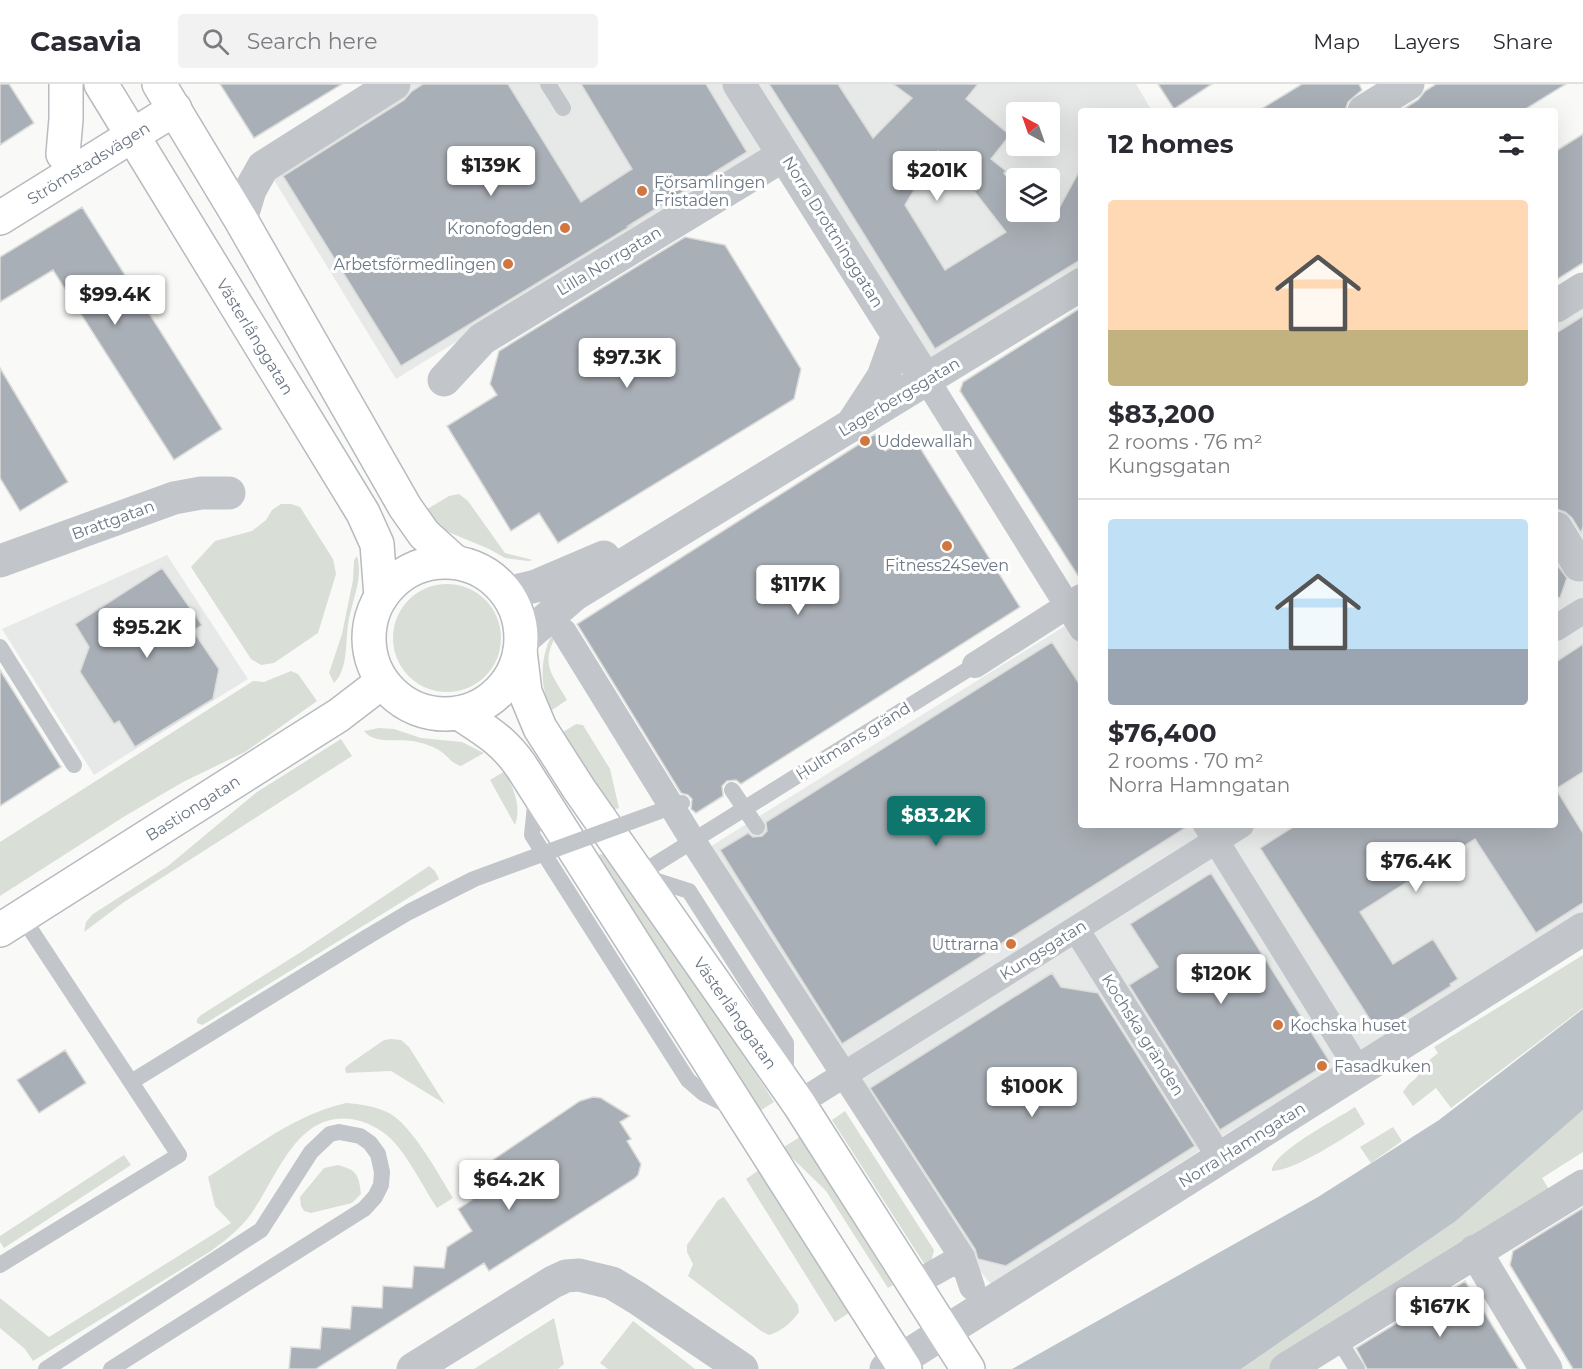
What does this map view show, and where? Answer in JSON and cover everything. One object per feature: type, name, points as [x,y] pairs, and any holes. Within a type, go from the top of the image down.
[{"type":"main road","points":[[63,154],[66,84]]},
{"type":"main road","name":"Västerlånggatan","points":[[101,84],[363,513],[377,544],[381,597]]},
{"type":"main road","name":"Strömstadsvägen","points":[[0,218],[126,126],[165,94]]},
{"type":"main road","name":"Västerlånggatan","points":[[165,94],[241,220],[405,507],[424,534],[455,562]]},
{"type":"main road","name":"Strömstadsvägen","points":[[0,194],[63,154],[126,126]]},
{"type":"main road","name":"Västerlånggatan","points":[[521,646],[511,676],[494,697],[471,710],[434,714],[399,700],[382,682],[373,664],[369,645],[370,625],[381,597],[400,576],[417,567],[436,562],[455,562],[480,570],[495,580],[507,593],[517,611],[521,646],[525,692],[540,728],[638,875],[801,1090],[968,1369]]},
{"type":"main road","name":"Bastiongatan","points":[[10,922],[339,715],[382,682]]},
{"type":"main road","points":[[459,713],[508,747],[742,1113],[897,1366]]},
{"type":"street","points":[[241,220],[250,190],[263,167],[394,84]]},
{"type":"street","name":"Norra Drottninggatan","points":[[739,84],[931,387],[1074,602]]},
{"type":"street","points":[[1369,108],[1408,84]]},
{"type":"street","name":"Lilla Norrgatan","points":[[444,380],[482,339],[784,155]]},
{"type":"street","name":"Lagerbergsgatan","points":[[521,646],[573,595],[851,426],[931,387],[1078,287]]},
{"type":"street","points":[[1558,305],[1583,289]]},
{"type":"street","points":[[851,426],[883,377],[898,335]]},
{"type":"street","name":"Brattgatan","points":[[0,561],[174,498],[201,493],[230,493]]},
{"type":"street","name":"Lagerbergsgatan","points":[[507,593],[536,586],[716,508]]},
{"type":"street","points":[[1558,531],[1581,568]]},
{"type":"street","name":"Hultmans gränd","points":[[975,666],[1074,602]]},
{"type":"street","points":[[1558,627],[1583,611]]},
{"type":"street","points":[[564,632],[693,841],[962,1257],[972,1287]]},
{"type":"street","name":"Kungsgatan","points":[[801,1090],[844,1075],[1076,929],[1211,833],[1230,828]]},
{"type":"street","points":[[1211,833],[1359,1071]]},
{"type":"street","name":"Kochska gränden","points":[[1076,929],[1210,1142]]},
{"type":"street","name":"Norra Hamngatan","points":[[897,1366],[945,1331],[1583,929]]},
{"type":"street","points":[[1286,1369],[1583,1186]]},
{"type":"street","points":[[1475,1251],[1546,1369]]},
{"type":"street","points":[[932,1274],[962,1257]]},
{"type":"street","points":[[413,1369],[553,1282],[566,1276],[579,1275],[596,1278],[625,1290],[742,1369]]},
{"type":"lane","points":[[548,84],[563,108]]},
{"type":"lane","points":[[0,647],[74,765]]},
{"type":"lane","name":"Hultmans gränd","points":[[638,875],[975,666]]},
{"type":"lane","points":[[732,790],[757,827]]},
{"type":"lane","points":[[131,1082],[409,912],[474,879],[682,803]]},
{"type":"lane","points":[[0,1264],[179,1155],[131,1082],[10,922]]},
{"type":"lane","points":[[46,1369],[261,1230],[311,1152],[330,1134],[350,1133],[370,1143],[378,1154],[382,1172],[381,1185],[375,1197],[364,1209],[111,1369]]},
{"type":"lane","points":[[1337,1337],[1357,1369]]},
{"type":"shaded area","points":[[387,84],[1136,84],[1150,108],[1078,108],[1078,269],[931,360],[791,135],[396,379],[263,162]]},
{"type":"shaded area","points":[[1583,302],[1583,914],[1215,1141],[991,1284],[967,1256],[708,848],[1078,618],[1078,828],[1558,828],[1558,319]]},
{"type":"shaded area","points":[[459,494],[468,501],[505,553],[533,560],[505,558],[446,531],[436,525],[424,511],[449,496]]},
{"type":"shaded area","points":[[281,504],[300,507],[333,559],[336,574],[318,633],[274,663],[261,665],[251,659],[191,567],[215,541],[252,531]]},
{"type":"shaded area","points":[[167,555],[248,679],[94,775],[2,629]]},
{"type":"shaded area","points":[[357,556],[358,582],[348,625],[344,662],[341,673],[334,683],[329,673],[342,634],[353,580],[354,560]]},
{"type":"shaded area","points":[[447,584],[468,588],[485,600],[497,617],[501,638],[497,659],[485,676],[468,688],[447,692],[426,688],[409,676],[397,659],[393,638],[397,617],[409,600],[426,588]]},
{"type":"shaded area","points":[[555,630],[558,632],[549,652],[549,667],[567,700],[552,710],[544,691],[543,670],[546,649]]},
{"type":"shaded area","points":[[291,671],[298,674],[317,701],[245,752],[183,782],[125,816],[0,896],[0,842],[253,681],[264,682]]},
{"type":"shaded area","points":[[576,724],[583,725],[610,769],[619,808],[610,811],[563,732]]},
{"type":"shaded area","points":[[379,728],[394,729],[421,738],[462,742],[484,753],[461,766],[428,745],[412,741],[380,740],[364,731]]},
{"type":"shaded area","points":[[341,739],[352,756],[124,902],[84,932],[86,922],[93,914],[168,866],[257,792]]},
{"type":"shaded area","points":[[505,771],[517,804],[515,825],[490,780]]},
{"type":"shaded area","points":[[603,854],[648,917],[682,956],[774,1102],[761,1110],[597,855]]},
{"type":"shaded area","points":[[429,866],[439,879],[206,1023],[202,1025],[197,1023],[201,1015],[301,952]]},
{"type":"shaded area","points":[[1583,955],[1583,1008],[1451,1108],[1436,1088],[1413,1106],[1403,1092],[1417,1077],[1422,1066],[1438,1053],[1434,1047]]},
{"type":"shaded area","points":[[1583,1009],[1583,1110],[1456,1221],[1241,1369],[1012,1369],[1318,1197],[1439,1120]]},
{"type":"shaded area","points":[[384,1040],[401,1040],[409,1047],[445,1104],[391,1071],[346,1073],[345,1068],[348,1065]]},
{"type":"shaded area","points":[[346,1103],[377,1108],[396,1118],[415,1138],[453,1198],[437,1208],[404,1155],[391,1139],[382,1132],[356,1120],[332,1120],[316,1126],[302,1136],[290,1150],[247,1219],[233,1234],[211,1251],[33,1361],[25,1349],[0,1328],[0,1298],[49,1337],[231,1223],[215,1206],[208,1177],[291,1124],[327,1108]]},
{"type":"shaded area","points":[[1355,1107],[1365,1124],[1306,1160],[1282,1170],[1272,1171],[1275,1163],[1294,1145]]},
{"type":"shaded area","points":[[1583,1110],[1583,1152],[1542,1178],[1557,1202],[1286,1369],[1241,1369],[1456,1221]]},
{"type":"shaded area","points":[[845,1111],[934,1250],[931,1262],[925,1265],[832,1120]]},
{"type":"shaded area","points":[[1393,1127],[1402,1141],[1371,1163],[1360,1147]]},
{"type":"shaded area","points":[[800,1137],[893,1285],[888,1288],[826,1191],[782,1148]]},
{"type":"shaded area","points":[[124,1155],[131,1165],[4,1248],[0,1242],[0,1236]]},
{"type":"shaded area","points":[[338,1165],[356,1174],[361,1194],[352,1203],[311,1213],[304,1211],[300,1197],[324,1168]]},
{"type":"shaded area","points":[[759,1170],[849,1313],[835,1322],[746,1179]]},
{"type":"shaded area","points":[[724,1197],[798,1305],[799,1312],[793,1320],[782,1329],[769,1335],[688,1276],[693,1264],[687,1252],[687,1245],[718,1200]]},
{"type":"shaded area","points":[[554,1318],[564,1364],[558,1369],[474,1369]]},
{"type":"shaded area","points":[[633,1321],[695,1369],[608,1369],[600,1363]]},
{"type":"building","points":[[0,84],[9,84],[34,123],[0,145]]},
{"type":"building","points":[[220,84],[342,84],[254,138]]},
{"type":"building","points":[[423,84],[508,84],[581,202],[632,169],[581,84],[706,84],[747,152],[628,226],[631,226],[401,366],[283,176],[404,100]]},
{"type":"building","points":[[769,84],[838,84],[873,138],[912,98],[893,84],[978,84],[966,99],[1006,132],[1006,140],[991,159],[1006,171],[1004,173],[1006,176],[1006,222],[1060,222],[1060,206],[1078,173],[1078,261],[935,349]],"holes":[[[938,151],[979,189],[974,191],[1006,232],[945,270],[905,205]]]},
{"type":"building","points":[[1158,84],[1212,84],[1176,108]]},
{"type":"building","points":[[1302,84],[1359,84],[1362,90],[1348,102],[1346,108],[1263,108]]},
{"type":"building","points":[[1436,84],[1566,84],[1527,108],[1405,108],[1418,100],[1425,91]]},
{"type":"building","points":[[1583,134],[1583,263],[1558,279],[1558,150]]},
{"type":"building","points":[[82,207],[222,429],[174,460],[53,270],[0,302],[0,257]]},
{"type":"building","points":[[685,237],[725,245],[801,369],[794,399],[558,543],[539,513],[511,531],[447,426],[497,395],[490,384],[499,351]]},
{"type":"building","points":[[1078,310],[1078,576],[960,391],[963,382]]},
{"type":"building","points":[[1583,316],[1583,527],[1581,533],[1572,518],[1558,510],[1558,332]]},
{"type":"building","points":[[0,368],[68,482],[20,511],[0,478]]},
{"type":"building","points":[[875,434],[885,451],[912,435],[1020,607],[741,784],[736,780],[727,781],[722,786],[723,796],[696,813],[691,809],[692,799],[681,793],[577,624]]},
{"type":"building","points":[[1558,566],[1567,578],[1560,598],[1558,598]]},
{"type":"building","points":[[162,568],[202,625],[193,631],[219,669],[213,699],[135,747],[119,721],[114,724],[80,672],[89,647],[75,624]]},
{"type":"building","points":[[1052,642],[1078,682],[1078,828],[1185,828],[842,1044],[720,850],[748,833],[753,837],[762,836],[767,831],[766,822]]},
{"type":"building","points":[[1583,644],[1583,772],[1558,788],[1558,661]]},
{"type":"building","points":[[0,670],[61,767],[0,806]]},
{"type":"building","points":[[1558,792],[1583,833],[1583,903],[1536,933],[1475,839],[1360,912],[1393,964],[1433,939],[1458,979],[1450,984],[1451,986],[1378,1032],[1260,848],[1291,828],[1558,828]]},
{"type":"building","points":[[1211,873],[1330,1062],[1220,1130],[1129,985],[1158,967],[1130,924]]},
{"type":"building","points":[[1052,973],[1061,987],[1098,993],[1195,1146],[1006,1266],[978,1259],[975,1249],[870,1088]]},
{"type":"building","points":[[65,1050],[86,1083],[39,1113],[17,1080]]},
{"type":"building","points":[[593,1097],[601,1098],[630,1116],[620,1122],[631,1139],[627,1141],[641,1164],[638,1175],[634,1179],[489,1271],[484,1263],[316,1369],[289,1369],[291,1347],[320,1349],[322,1327],[350,1329],[352,1306],[382,1308],[383,1286],[412,1288],[414,1266],[444,1268],[447,1247],[472,1231],[458,1209],[472,1200],[467,1182],[469,1176],[580,1101]]},
{"type":"building","points":[[1583,1208],[1583,1369],[1573,1369],[1510,1265],[1513,1251]]},
{"type":"building","points":[[1465,1281],[1519,1369],[1367,1369],[1356,1348]]},
{"type":"place","name":"Församlingen Fristaden","points":[[642,191]]},
{"type":"place","name":"Kronofogden","points":[[565,228]]},
{"type":"place","name":"Arbetsförmedlingen","points":[[508,264]]},
{"type":"place","name":"Uddewallah","points":[[865,441]]},
{"type":"place","name":"Fitness24Seven","points":[[947,546]]},
{"type":"place","name":"Uttrarna","points":[[1011,944]]},
{"type":"place","name":"Kochska huset","points":[[1278,1025]]},
{"type":"place","name":"Fasadkuken","points":[[1322,1066]]}]
